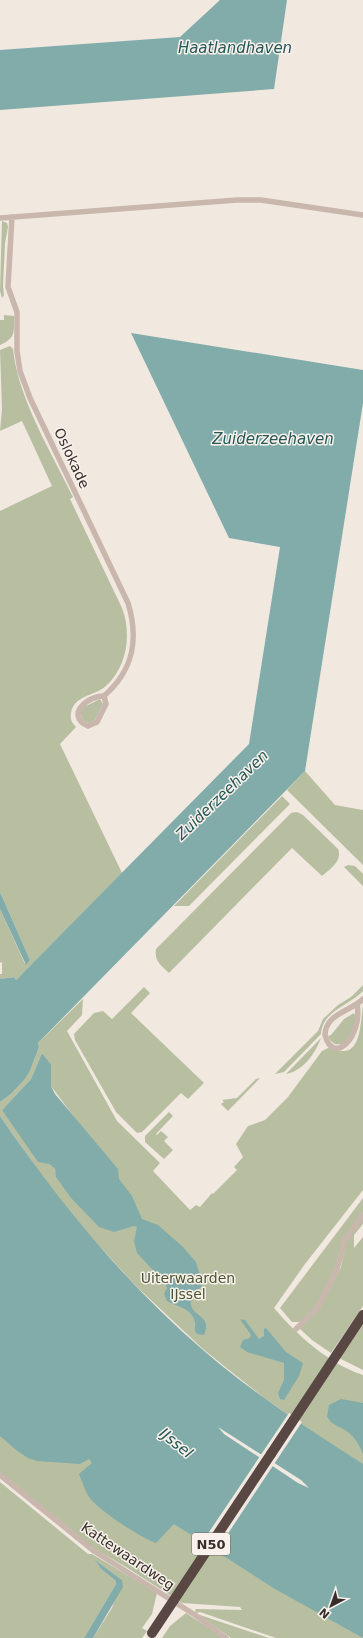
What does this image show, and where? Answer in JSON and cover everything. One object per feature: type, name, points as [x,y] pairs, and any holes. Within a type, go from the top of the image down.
[{"type":"highway","name":"N50","points":[[150,1636],[363,1315]]},
{"type":"street","points":[[0,218],[237,200],[261,200],[363,215]]},
{"type":"street","name":"Oslokade","points":[[12,217],[8,287],[17,312],[17,351],[20,371],[30,398],[128,603],[134,622],[131,659],[113,688],[104,696],[98,696],[80,707],[78,712],[79,719],[82,723],[88,726],[97,722],[106,704],[104,696]]},
{"type":"street","points":[[357,1004],[360,1013],[359,1025],[353,1042],[345,1048],[331,1045],[326,1038],[327,1026],[341,1012],[357,1004],[363,999]]},
{"type":"street","points":[[296,1329],[318,1307],[337,1269],[344,1240],[363,1215]]},
{"type":"street","name":"Kattewaardweg","points":[[0,1474],[94,1551],[195,1615],[226,1638]]},
{"type":"green space","points":[[2,221],[7,223],[8,227],[5,243],[4,295],[2,298],[0,291]]},
{"type":"green space","points":[[4,315],[14,316],[14,330],[9,340],[0,345],[0,320],[4,320]]},
{"type":"green space","points":[[10,346],[13,349],[16,368],[28,405],[73,497],[70,499],[122,608],[127,628],[126,650],[119,669],[106,686],[80,699],[76,703],[73,707],[71,715],[73,724],[76,727],[60,744],[122,873],[16,980],[14,977],[0,979],[0,974],[2,974],[2,962],[0,963],[0,909],[25,964],[30,960],[0,892],[0,511],[52,486],[22,421],[0,431],[2,409],[0,350]]},
{"type":"green space","points":[[100,699],[103,704],[95,720],[89,723],[83,721],[80,713],[84,707]]},
{"type":"green space","points":[[305,771],[335,805],[363,810],[363,865],[287,790]]},
{"type":"green space","points":[[282,796],[290,804],[189,906],[174,906]]},
{"type":"green space","points":[[297,812],[303,815],[338,849],[339,857],[332,868],[322,876],[292,848],[169,973],[157,960],[156,949],[291,813]]},
{"type":"green space","points":[[348,865],[355,866],[363,874],[363,886],[344,867]]},
{"type":"green space","points":[[363,985],[363,991],[358,996],[331,1014],[323,1026],[321,1034],[284,1072],[275,1074],[318,1031],[323,1019],[338,1005],[351,997]]},
{"type":"green space","points":[[144,987],[150,993],[131,1013],[204,1083],[188,1099],[181,1093],[142,1132],[137,1133],[116,1112],[75,1040],[74,1034],[94,1013],[103,1011],[112,1019]]},
{"type":"green space","name":"Uiterwaarden IJssel","points":[[83,999],[82,1015],[67,1031],[117,1121],[160,1163],[153,1171],[190,1210],[196,1205],[200,1207],[212,1193],[213,1194],[237,1170],[234,1167],[243,1157],[236,1144],[248,1126],[265,1120],[288,1097],[322,1051],[330,1047],[340,1051],[348,1050],[354,1046],[360,1031],[363,1005],[363,1190],[305,1264],[274,1308],[314,1348],[338,1364],[363,1375],[363,1479],[311,1431],[263,1397],[204,1350],[137,1287],[90,1236],[42,1176],[0,1116],[0,1102],[11,1094],[25,1079],[30,1071],[39,1047],[38,1043]],"holes":[[[42,1053],[51,1064],[51,1086],[74,1117],[56,1173],[55,1169],[2,1110],[31,1079]]]},
{"type":"green space","points":[[354,1013],[357,1018],[349,1042],[334,1044],[328,1036],[331,1035],[344,1019]]},
{"type":"green space","points":[[321,1038],[308,1061],[298,1069],[286,1074]]},
{"type":"green space","points":[[260,1078],[228,1111],[221,1104],[224,1102],[222,1100],[237,1098],[256,1079]]},
{"type":"green space","points":[[169,1112],[173,1116],[156,1134],[157,1135],[161,1131],[168,1137],[164,1141],[173,1150],[164,1159],[145,1142],[145,1136]]},
{"type":"green space","points":[[363,1198],[363,1212],[343,1239],[335,1269],[319,1302],[305,1318],[299,1322],[292,1322],[280,1308]]},
{"type":"green space","points":[[363,1217],[363,1224],[354,1235],[354,1248],[363,1237],[363,1306],[331,1353],[312,1340],[299,1328],[319,1309],[341,1267],[346,1243]]},
{"type":"green space","points":[[363,1322],[363,1370],[339,1358]]},
{"type":"green space","points":[[0,1369],[363,1638],[276,1638],[200,1612],[196,1613],[196,1609],[242,1610],[240,1607],[182,1603],[95,1549],[0,1474]]},
{"type":"green space","points":[[0,1482],[88,1554],[92,1554],[157,1593],[152,1614],[142,1628],[147,1631],[142,1638],[93,1638],[112,1608],[122,1580],[96,1561],[101,1569],[116,1581],[116,1584],[84,1638],[0,1638]]},
{"type":"green space","points":[[186,1613],[224,1638],[162,1638],[170,1626]]},
{"type":"green space","points":[[200,1615],[269,1638],[231,1638]]},
{"type":"water","name":"Haatlandhaven","points":[[220,0],[287,0],[274,89],[0,110],[0,50],[180,37]]},
{"type":"water","name":"Zuiderzeehaven","points":[[131,333],[363,370],[363,403],[305,771],[38,1043],[39,1047],[30,1071],[25,1079],[11,1094],[0,1102],[0,979],[14,977],[16,980],[249,744],[280,547],[229,538]]},
{"type":"water","points":[[0,892],[30,960],[26,965],[0,909]]},
{"type":"water","points":[[42,1053],[51,1064],[51,1086],[55,1094],[118,1169],[119,1179],[132,1196],[142,1219],[158,1225],[183,1247],[196,1262],[199,1272],[206,1281],[191,1299],[191,1302],[194,1311],[204,1319],[206,1323],[204,1335],[196,1333],[195,1322],[191,1314],[184,1308],[167,1301],[164,1294],[167,1288],[164,1282],[137,1253],[134,1241],[137,1227],[134,1226],[114,1232],[99,1227],[71,1198],[56,1177],[55,1169],[49,1164],[38,1162],[2,1110],[31,1079]]},
{"type":"water","name":"IJssel","points":[[0,1116],[22,1148],[94,1240],[174,1324],[222,1366],[261,1396],[363,1464],[363,1638],[275,1589],[174,1524],[156,1543],[140,1536],[120,1523],[94,1503],[86,1492],[79,1474],[92,1463],[89,1459],[80,1464],[37,1461],[28,1458],[16,1450],[0,1436]],"holes":[[[218,1427],[301,1480],[309,1488],[298,1483],[224,1434]]]},
{"type":"water","points":[[240,1319],[245,1320],[259,1339],[264,1336],[264,1329],[266,1328],[286,1352],[303,1363],[299,1376],[284,1400],[280,1399],[278,1393],[284,1380],[284,1363],[247,1352],[240,1347],[243,1340],[250,1338],[251,1335]]},
{"type":"water","points":[[341,1399],[363,1403],[363,1454],[351,1435],[328,1419],[327,1416],[329,1405]]},
{"type":"water","points":[[95,1560],[122,1580],[123,1587],[93,1638],[84,1638],[116,1584],[116,1581],[101,1569]]},
{"type":"pier","points":[[289,1413],[302,1422],[215,1553],[201,1544]]}]
